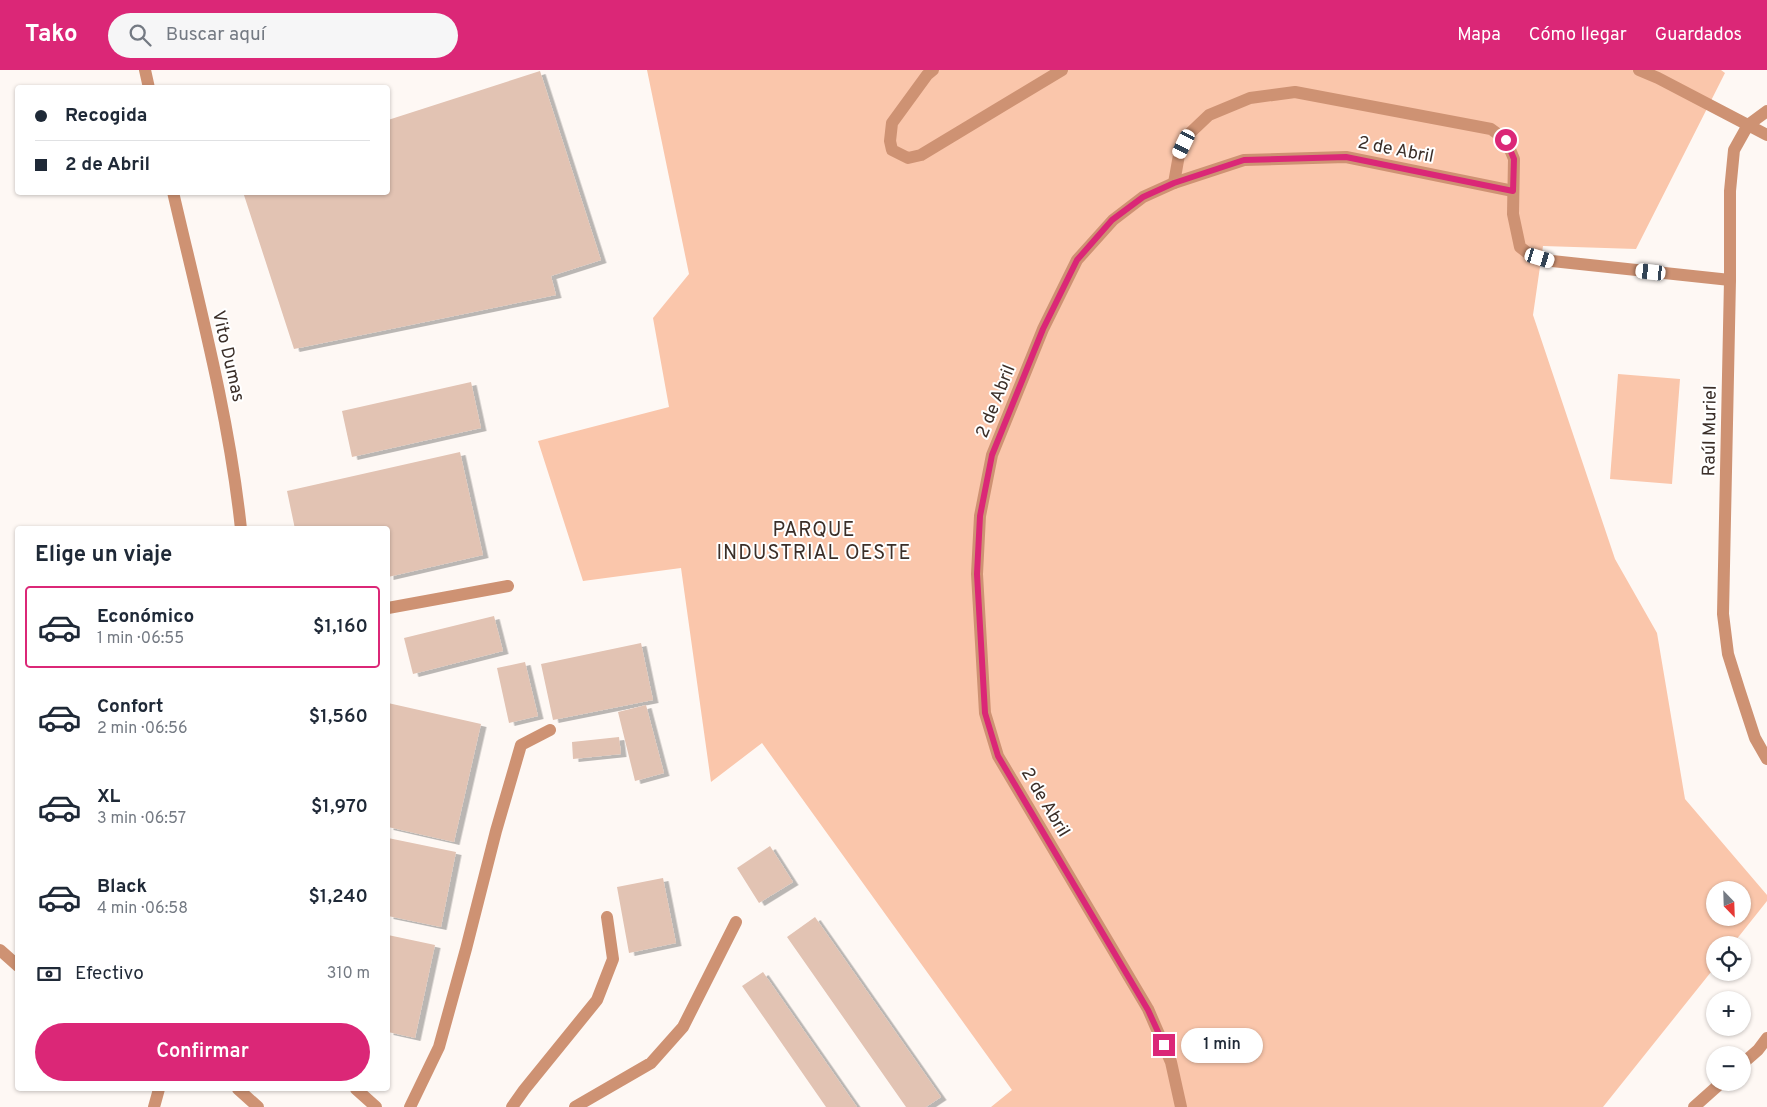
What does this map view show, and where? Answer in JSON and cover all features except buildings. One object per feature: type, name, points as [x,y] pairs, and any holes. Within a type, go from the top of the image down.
[{"type":"street","points":[[145,70],[148,85]]},
{"type":"street","points":[[933,70],[927,75],[892,123],[890,141],[892,150],[908,158],[920,155],[1062,70]]},
{"type":"street","points":[[1639,70],[1767,135]]},
{"type":"street","points":[[1174,183],[1179,155],[1189,134],[1209,115],[1250,98],[1295,92],[1491,129],[1506,140],[1514,159],[1513,214],[1520,247],[1529,254],[1552,261],[1730,280]]},
{"type":"street","name":"Raúl Muriel","points":[[1767,111],[1748,125],[1734,150],[1730,191],[1723,614],[1728,654],[1755,738],[1767,759]]},
{"type":"street","name":"2 de Abril","points":[[1180,1107],[1171,1062],[1148,1010],[998,756],[985,713],[977,574],[980,516],[992,455],[1043,329],[1077,260],[1112,220],[1143,197],[1174,183],[1244,160],[1346,157],[1513,191]]},
{"type":"street","name":"Vito Dumas","points":[[174,195],[224,412],[237,486],[241,526]]},
{"type":"street","points":[[390,608],[508,586]]},
{"type":"street","points":[[410,1107],[439,1047],[496,831],[522,745],[550,730]]},
{"type":"street","points":[[512,1107],[597,1000],[612,959],[607,917]]},
{"type":"street","points":[[575,1107],[651,1063],[683,1027],[736,922]]},
{"type":"street","points":[[0,950],[15,963]]},
{"type":"street","points":[[1751,1056],[1767,1038]]},
{"type":"street","points":[[154,1107],[159,1091]]},
{"type":"street","points":[[240,1091],[258,1107]]},
{"type":"street","points":[[358,1091],[376,1107]]},
{"type":"street","points":[[1694,1107],[1712,1091]]},
{"type":"shaded area","points":[[647,70],[1721,70],[1725,73],[1636,249],[1543,246],[1533,315],[1615,559],[1657,633],[1685,799],[1767,895],[1767,901],[1751,921],[1751,881],[1706,881],[1706,926],[1747,926],[1739,936],[1706,936],[1706,978],[1603,1107],[991,1107],[1012,1090],[762,743],[711,782],[681,568],[583,581],[538,441],[669,407],[653,318],[689,274]]},
{"type":"shaded area","points":[[1618,374],[1680,379],[1672,484],[1610,479]]},
{"type":"district","name":"PARQUE INDUSTRIAL OESTE","points":[[814,540]]},
{"type":"route","points":[[1164,1045],[1148,1010],[998,756],[985,713],[977,574],[980,516],[992,455],[1043,329],[1077,260],[1112,220],[1143,197],[1174,183],[1244,160],[1301,157],[1346,157],[1513,191],[1514,159],[1506,140]]}]
